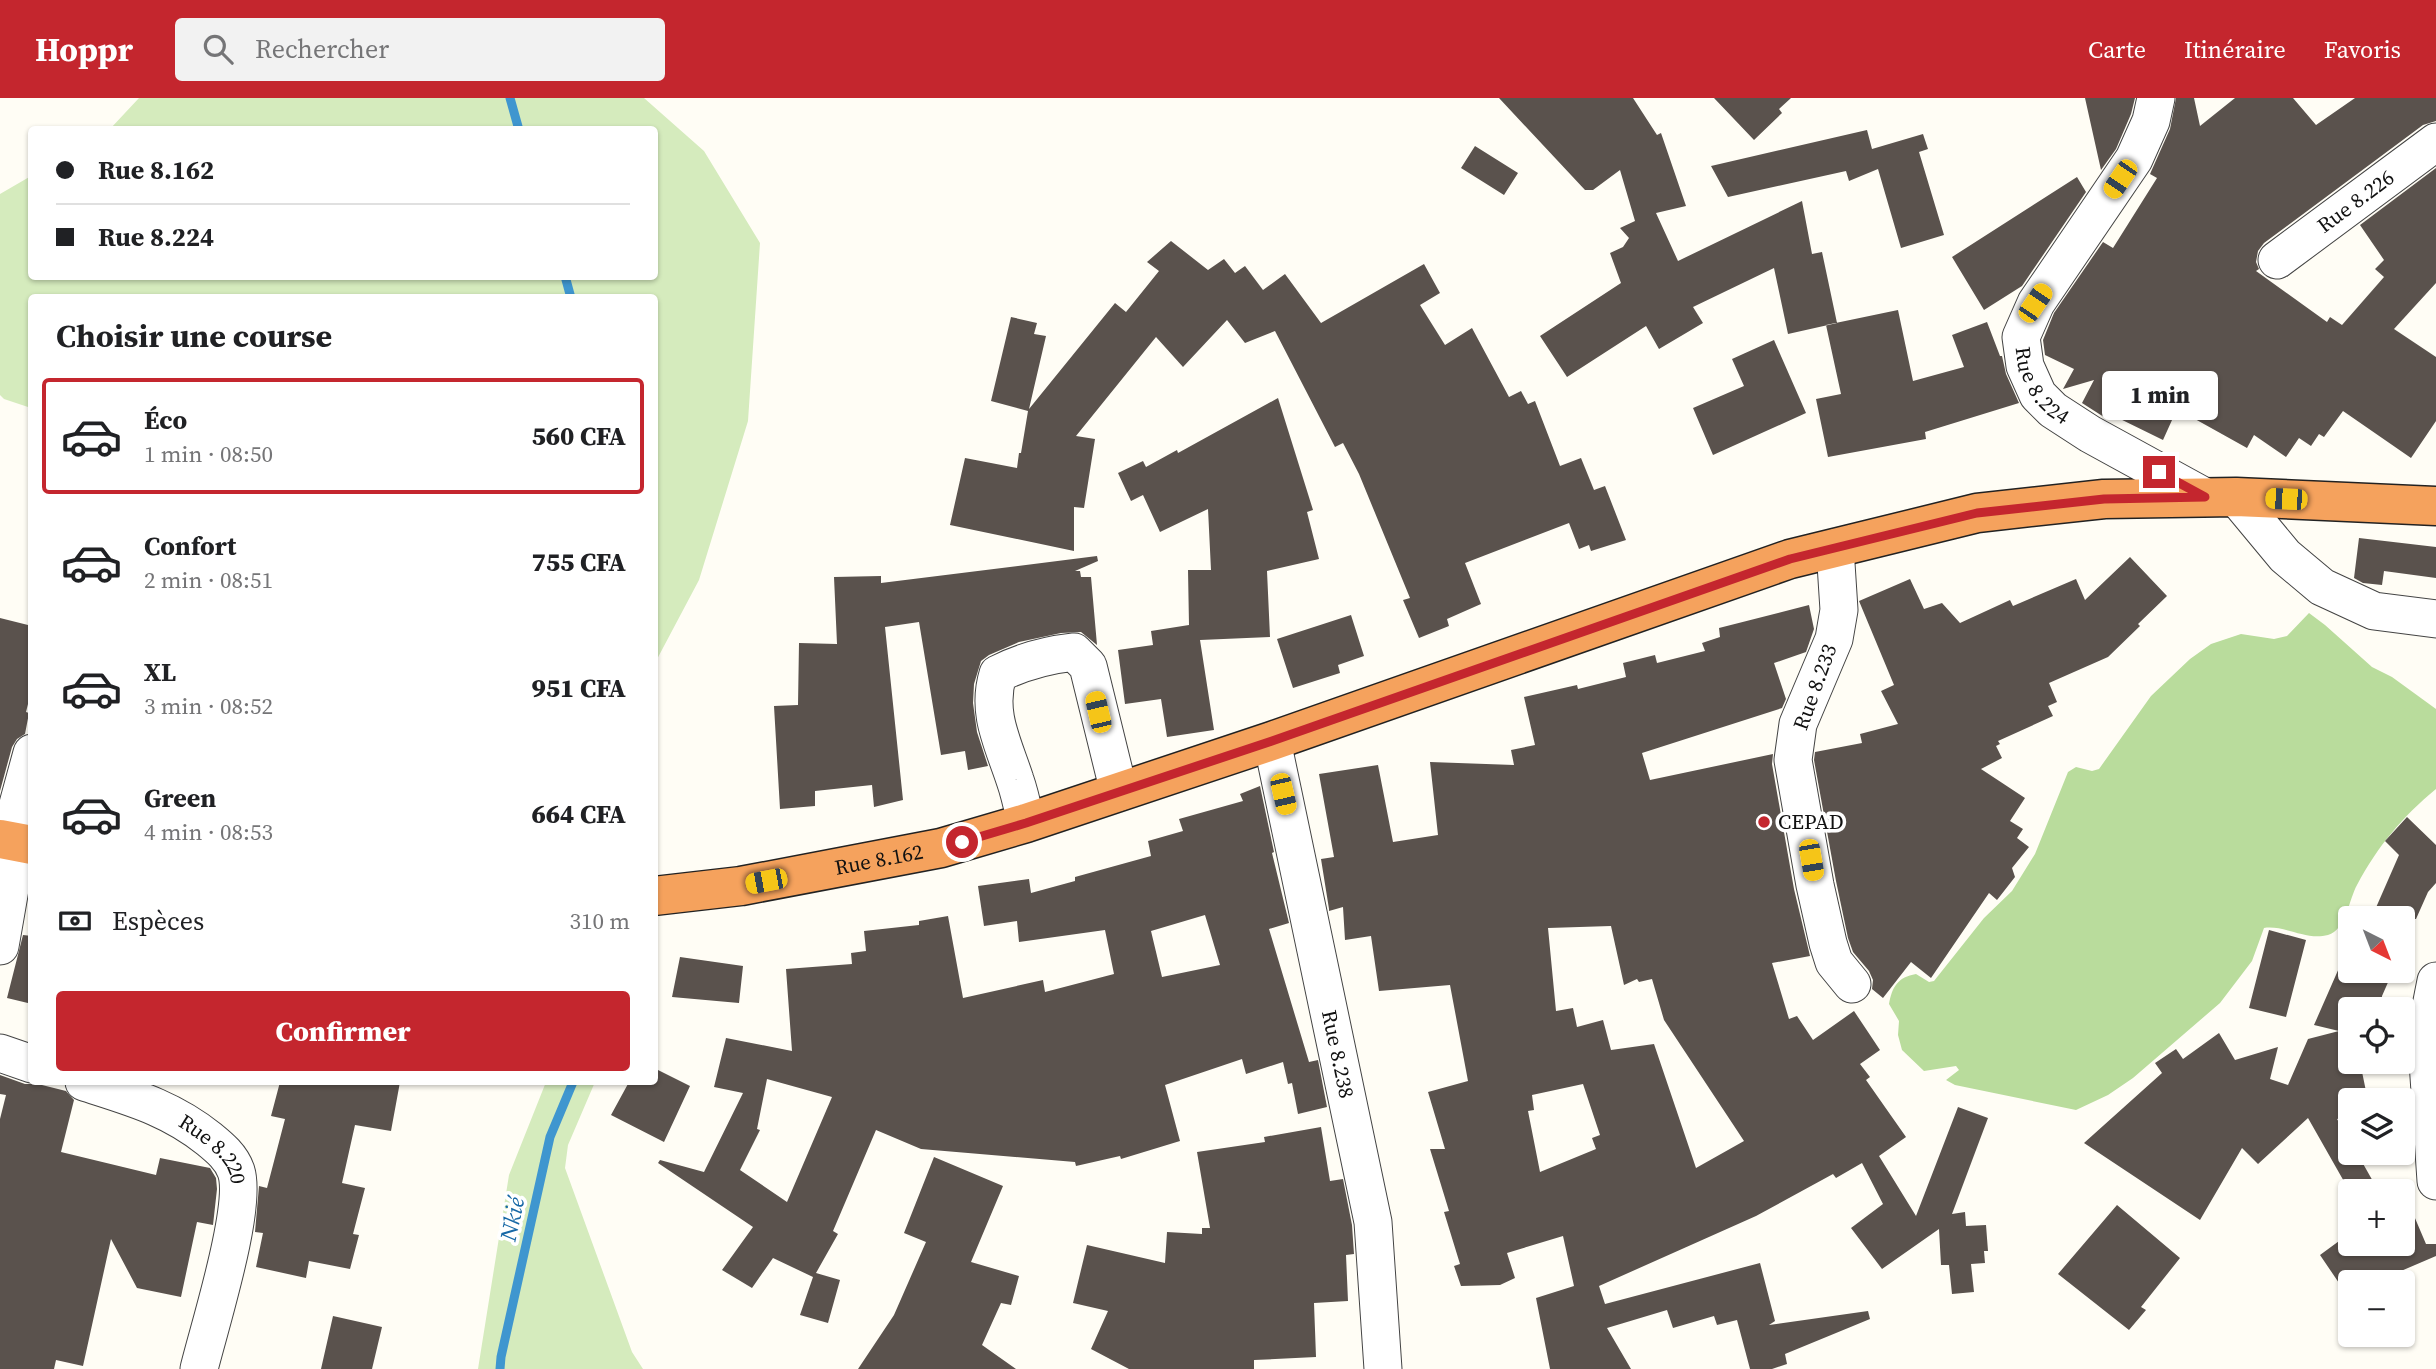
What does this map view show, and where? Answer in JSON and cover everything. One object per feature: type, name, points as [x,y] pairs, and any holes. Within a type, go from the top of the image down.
[{"type":"highway","name":"Rue 8.162","points":[[658,896],[741,886],[928,850],[1026,823],[1272,741],[1790,559],[1977,513],[2104,499],[2220,497],[2436,506]]},
{"type":"street","name":"Rue 8.224","points":[[2156,98],[2151,121],[2134,159],[2035,303],[2021,337],[2025,366],[2038,395],[2053,410],[2090,434],[2220,497]]},
{"type":"street","name":"Rue 8.226","points":[[2277,260],[2436,142]]},
{"type":"street","points":[[2220,497],[2322,587],[2374,611],[2436,620]]},
{"type":"street","name":"Rue 8.233","points":[[1835,548],[1839,610],[1834,639],[1798,724],[1793,760],[1828,943],[1834,962],[1852,984]]},
{"type":"street","points":[[1026,823],[1015,780],[1004,753],[992,693],[998,674],[1046,655],[1074,652],[1088,666],[1119,792]]},
{"type":"street","name":"Rue 8.238","points":[[1272,741],[1373,1222],[1383,1369]]},
{"type":"street","points":[[0,946],[14,842],[28,773]]},
{"type":"street","points":[[2436,981],[2426,1032],[2436,1181]]},
{"type":"street","points":[[0,1053],[28,1063]]},
{"type":"street","name":"Rue 8.220","points":[[93,1085],[163,1108],[194,1127],[224,1152],[236,1172],[237,1214],[199,1369]]},
{"type":"green space","points":[[139,98],[644,98],[704,151],[760,243],[748,421],[699,580],[658,657],[658,294],[28,294],[28,407],[4,399],[0,395],[0,194],[28,178],[28,280],[658,280],[658,126],[113,126]]},
{"type":"green space","points":[[2309,613],[2372,667],[2392,677],[2436,709],[2436,789],[2412,810],[2373,857],[2349,906],[2338,906],[2338,928],[2328,935],[2312,936],[2264,928],[2252,961],[2220,1003],[2133,1078],[2108,1095],[2076,1110],[1955,1085],[1946,1080],[1959,1070],[1956,1066],[1924,1071],[1902,1050],[1898,1035],[1899,1021],[1889,1004],[1894,988],[1900,980],[1916,974],[1929,982],[1934,981],[1984,918],[2012,891],[2035,854],[2068,772],[2076,767],[2092,771],[2099,769],[2151,696],[2190,659],[2211,644],[2241,634],[2274,639],[2287,636]]},
{"type":"green space","points":[[545,1085],[594,1085],[568,1145],[565,1168],[632,1352],[643,1369],[478,1369],[509,1175]]},
{"type":"building","points":[[1499,98],[1633,98],[1657,135],[1661,133],[1686,206],[1656,213],[1678,261],[1802,201],[1812,254],[1822,252],[1837,323],[1788,334],[1774,268],[1693,307],[1703,323],[1659,349],[1646,326],[1567,377],[1540,336],[1621,283],[1610,253],[1623,247],[1629,238],[1620,228],[1635,221],[1620,170],[1593,190],[1585,190]]},
{"type":"building","points":[[1714,98],[1791,98],[1779,109],[1782,113],[1754,140]]},
{"type":"building","points":[[2085,98],[2135,98],[2116,149],[2101,170]]},
{"type":"building","points":[[2176,98],[2194,98],[2200,126],[2235,98],[2293,98],[2316,125],[2355,98],[2436,98],[2436,121],[2423,125],[2264,243],[2258,251],[2256,262],[2259,269],[2256,271],[2327,322],[2330,317],[2342,325],[2384,277],[2375,269],[2384,260],[2360,225],[2436,168],[2436,283],[2394,329],[2436,357],[2436,421],[2411,458],[2343,411],[2324,437],[2319,434],[2311,446],[2299,438],[2286,457],[2254,435],[2247,448],[2177,409],[2163,440],[2110,414],[2107,419],[2082,403],[2094,380],[2063,389],[2074,369],[2045,355],[2043,340],[2054,313],[2103,242],[2113,248],[2157,178],[2150,174],[2170,129]]},
{"type":"building","points":[[1867,130],[1872,149],[1923,134],[1928,149],[1919,152],[1944,235],[1901,248],[1878,169],[1849,181],[1846,171],[1728,197],[1711,166]]},
{"type":"building","points":[[1475,146],[1518,173],[1504,195],[1461,168]]},
{"type":"building","points":[[2077,177],[2086,192],[2022,286],[1984,310],[1952,257]]},
{"type":"building","points":[[1171,241],[1208,270],[1224,259],[1235,273],[1245,266],[1263,290],[1285,274],[1321,323],[1424,264],[1440,293],[1420,305],[1445,345],[1472,328],[1509,397],[1521,391],[1528,404],[1535,401],[1560,466],[1581,458],[1594,490],[1605,486],[1626,540],[1591,551],[1589,545],[1579,549],[1569,523],[1465,563],[1481,604],[1447,619],[1449,626],[1419,638],[1403,600],[1410,598],[1359,474],[1343,443],[1335,447],[1275,331],[1245,343],[1227,320],[1183,367],[1156,337],[1076,436],[1095,439],[1084,508],[1074,507],[1074,551],[950,525],[965,458],[1017,468],[1028,411],[991,401],[1011,317],[1037,323],[1034,334],[1046,336],[1029,409],[1115,303],[1126,312],[1159,271],[1147,262]]},
{"type":"building","points":[[1898,310],[1913,381],[1964,367],[1952,335],[1987,322],[2019,403],[1925,432],[1926,439],[1828,457],[1816,399],[1841,394],[1826,325]]},
{"type":"building","points":[[1774,340],[1806,413],[1713,455],[1693,408],[1744,386],[1732,359]]},
{"type":"building","points":[[1278,398],[1313,510],[1307,512],[1319,559],[1267,571],[1270,637],[1200,640],[1214,730],[1167,737],[1161,699],[1125,704],[1118,650],[1153,645],[1151,631],[1189,625],[1188,570],[1211,570],[1208,509],[1160,532],[1143,495],[1131,501],[1118,473],[1143,461],[1146,467],[1177,450],[1178,453]]},
{"type":"building","points":[[2359,538],[2436,547],[2436,578],[2384,571],[2382,585],[2363,583],[2354,578]]},
{"type":"building","points":[[1097,556],[1098,561],[1075,571],[1080,571],[1081,577],[1091,577],[1097,645],[1081,632],[1061,633],[1019,642],[981,661],[974,684],[973,703],[977,732],[988,766],[968,770],[965,751],[941,755],[919,622],[885,627],[903,800],[874,807],[872,785],[815,791],[815,806],[780,809],[774,706],[798,705],[799,643],[837,644],[834,577],[881,576],[881,583]]},
{"type":"building","points":[[2130,557],[2167,596],[2108,657],[2049,683],[2057,702],[2048,706],[2053,716],[1998,741],[2000,744],[1996,746],[2002,758],[1981,769],[2025,798],[2010,821],[2023,829],[2017,838],[2029,847],[2012,868],[2015,877],[1997,900],[1989,893],[1931,978],[1911,962],[1883,998],[1872,989],[1873,980],[1869,971],[1853,952],[1848,938],[1814,760],[1815,752],[1862,743],[1860,734],[1898,724],[1881,691],[1894,685],[1859,601],[1910,579],[1924,609],[1942,603],[1960,623],[2010,600],[2013,606],[2076,579],[2085,600]]},
{"type":"building","points":[[1809,605],[1814,629],[1806,652],[1774,663],[1786,699],[1782,708],[1642,753],[1650,780],[1773,754],[1772,764],[1794,889],[1810,956],[1772,963],[1789,1019],[1797,1016],[1813,1040],[1854,1011],[1880,1050],[1860,1064],[1870,1077],[1866,1080],[1906,1137],[1879,1156],[1916,1216],[1958,1107],[1988,1118],[1952,1214],[1965,1212],[1966,1226],[1986,1225],[1988,1251],[1984,1251],[1985,1263],[1971,1264],[1974,1292],[1952,1294],[1949,1265],[1941,1265],[1939,1229],[1882,1269],[1851,1228],[1883,1204],[1862,1163],[1836,1178],[1833,1174],[1756,1216],[1599,1286],[1605,1304],[1760,1263],[1775,1321],[1769,1325],[1868,1311],[1870,1319],[1785,1354],[1787,1364],[1772,1369],[1750,1369],[1737,1320],[1717,1325],[1714,1316],[1673,1328],[1667,1310],[1607,1328],[1631,1369],[1550,1369],[1536,1298],[1574,1286],[1563,1236],[1507,1253],[1515,1278],[1500,1285],[1461,1286],[1454,1266],[1460,1264],[1444,1212],[1449,1211],[1430,1149],[1445,1149],[1428,1092],[1468,1081],[1450,985],[1379,991],[1371,936],[1345,940],[1343,907],[1329,911],[1321,859],[1334,857],[1319,774],[1378,765],[1393,842],[1438,835],[1430,762],[1514,765],[1511,750],[1535,745],[1524,697],[1577,685],[1578,689],[1626,677],[1623,663],[1655,655],[1657,663],[1705,651],[1702,643],[1720,637],[1719,628]],"holes":[[[1611,926],[1624,985],[1637,979],[1639,982],[1652,979],[1664,1020],[1744,1141],[1696,1168],[1654,1044],[1611,1050],[1603,1020],[1577,1027],[1573,1008],[1556,1011],[1548,928]],[[1583,1084],[1600,1135],[1592,1138],[1596,1149],[1540,1172],[1528,1111],[1534,1110],[1532,1095]]]},
{"type":"building","points":[[1351,615],[1364,656],[1338,665],[1340,673],[1293,688],[1277,639]]},
{"type":"building","points":[[0,618],[28,625],[28,718],[25,734],[17,739],[12,747],[0,791]]},
{"type":"building","points":[[1260,786],[1274,852],[1272,853],[1289,923],[1269,929],[1309,1062],[1318,1060],[1327,1107],[1298,1114],[1292,1083],[1288,1084],[1283,1062],[1246,1074],[1242,1059],[1165,1085],[1180,1141],[1121,1159],[1120,1156],[1076,1166],[1075,1162],[921,1149],[876,1130],[833,1231],[838,1234],[816,1273],[840,1280],[828,1323],[800,1315],[813,1277],[773,1258],[752,1288],[722,1270],[753,1227],[658,1163],[660,1160],[704,1172],[743,1093],[714,1087],[726,1038],[792,1051],[786,969],[852,964],[851,953],[866,951],[864,931],[919,925],[919,921],[948,916],[963,998],[1043,980],[1045,992],[1114,974],[1105,930],[1019,942],[1017,921],[984,926],[978,886],[1029,879],[1031,893],[1075,881],[1075,877],[1151,856],[1148,841],[1183,831],[1179,819],[1243,801],[1240,794]],"holes":[[[1205,915],[1220,965],[1162,977],[1151,931]],[[767,1079],[832,1097],[787,1202],[740,1170],[760,1130],[757,1129]]]},
{"type":"building","points":[[2407,817],[2436,845],[2436,883],[2428,892],[2416,919],[2415,906],[2377,906],[2399,855],[2385,841]]},
{"type":"building","points":[[2269,930],[2306,940],[2286,1017],[2249,1008]]},
{"type":"building","points":[[23,935],[28,936],[28,1003],[7,998]]},
{"type":"building","points":[[680,957],[743,966],[739,1003],[672,997]]},
{"type":"building","points":[[2338,970],[2338,984],[2387,984],[2382,997],[2338,997],[2338,1031],[2314,1025]]},
{"type":"building","points":[[2338,1031],[2338,1074],[2362,1074],[2365,1088],[2338,1088],[2338,1165],[2364,1165],[2372,1179],[2343,1179],[2308,1118],[2258,1164],[2242,1148],[2200,1220],[2084,1143],[2162,1073],[2155,1063],[2176,1049],[2183,1059],[2219,1033],[2235,1060],[2278,1047],[2270,1079],[2288,1085],[2308,1039]]},
{"type":"building","points":[[658,1070],[690,1086],[664,1142],[611,1115],[627,1085],[658,1085]]},
{"type":"building","points":[[0,1075],[28,1085],[42,1085],[66,1091],[74,1100],[61,1152],[156,1175],[160,1158],[210,1168],[216,1178],[213,1225],[197,1222],[181,1297],[137,1288],[111,1239],[83,1366],[56,1360],[54,1369],[0,1369],[0,1119],[6,1095],[0,1094]]},
{"type":"building","points":[[279,1085],[399,1085],[391,1131],[355,1125],[342,1183],[365,1188],[353,1234],[359,1235],[350,1269],[309,1261],[306,1278],[256,1267],[263,1233],[255,1232],[259,1186],[267,1188],[285,1119],[271,1116]]},
{"type":"building","points":[[1321,1127],[1330,1181],[1343,1179],[1352,1225],[1354,1254],[1346,1255],[1348,1301],[1314,1303],[1316,1357],[1254,1360],[1254,1369],[1129,1369],[1091,1349],[1108,1311],[1073,1303],[1087,1245],[1165,1263],[1167,1232],[1202,1234],[1202,1228],[1210,1228],[1197,1152],[1265,1142],[1264,1137]]},
{"type":"building","points":[[934,1157],[1003,1186],[971,1262],[1019,1276],[1011,1305],[1001,1303],[982,1345],[1016,1369],[858,1369],[894,1315],[926,1242],[904,1233]]},
{"type":"building","points":[[2117,1205],[2180,1258],[2141,1307],[2146,1310],[2129,1330],[2058,1274]]},
{"type":"building","points":[[2415,1218],[2426,1244],[2436,1244],[2436,1256],[2403,1270],[2338,1270],[2338,1282],[2320,1255],[2338,1242],[2338,1256],[2415,1256]]},
{"type":"building","points":[[333,1316],[382,1327],[372,1369],[321,1369]]},
{"type":"waterway","name":"Nkié","points":[[510,98],[518,126]]},
{"type":"waterway","name":"Nkié","points":[[566,280],[570,294]]},
{"type":"waterway","name":"Nkié","points":[[500,1369],[550,1137],[572,1085]]},
{"type":"place","name":"CEPAD","points":[[1764,822]]},
{"type":"route","points":[[962,842],[1272,741],[1790,559],[1977,513],[2104,499],[2205,497],[2159,472]]}]
